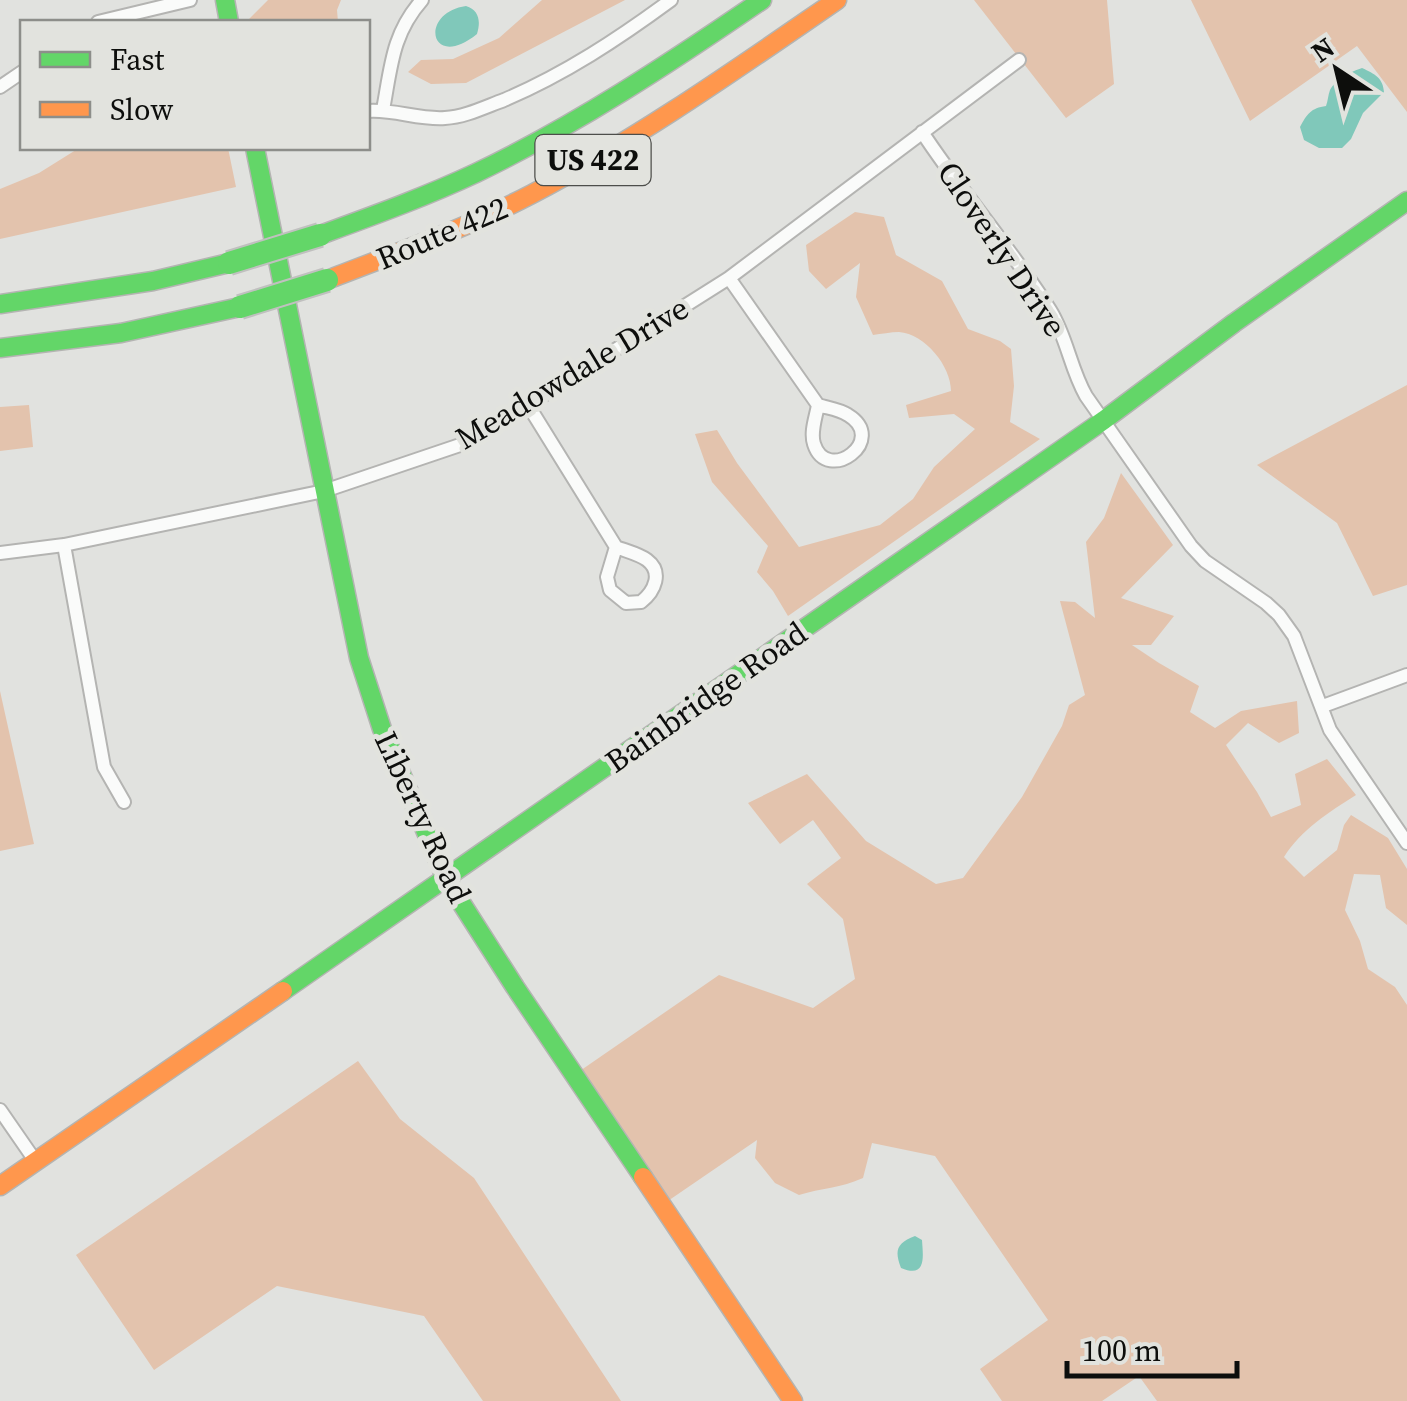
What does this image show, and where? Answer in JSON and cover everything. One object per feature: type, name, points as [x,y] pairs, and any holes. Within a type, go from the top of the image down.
[{"type":"main road","name":"Route 422","points":[[3,304],[153,281],[320,235],[399,206],[494,165],[587,115],[762,0]]},
{"type":"main road","name":"Route 422","points":[[0,348],[60,343],[186,322],[327,280],[464,226],[575,170],[708,88],[837,0]]},
{"type":"main road","name":"Liberty Road","points":[[255,150],[359,658],[382,729],[446,879],[794,1401]]},
{"type":"main road","name":"Bainbridge Road","points":[[0,1186],[1104,420],[1407,200]]},
{"type":"street","points":[[106,20],[190,0]]},
{"type":"street","points":[[384,110],[394,46],[409,14],[422,0]]},
{"type":"street","points":[[370,111],[442,118],[491,105],[586,59],[671,0]]},
{"type":"street","name":"Meadowdale Drive","points":[[0,553],[64,546],[324,492],[460,444],[728,278],[1019,60]]},
{"type":"street","name":"Cloverly Drive","points":[[922,132],[1050,309],[1067,344],[1074,376],[1192,546],[1205,561],[1279,615],[1294,636],[1330,730],[1407,843]]},
{"type":"street","points":[[728,278],[818,405],[844,413],[858,423],[862,434],[856,452],[838,462],[818,453],[812,435],[818,405]]},
{"type":"street","points":[[528,405],[616,547],[650,562],[656,579],[654,589],[641,602],[626,602],[610,590],[607,577],[616,547]]},
{"type":"street","points":[[64,546],[104,767],[124,802]]},
{"type":"street","points":[[1322,706],[1407,675]]},
{"type":"street","points":[[0,1110],[36,1162]]},
{"type":"shaded area","points":[[268,0],[341,0],[338,20],[249,19]]},
{"type":"shaded area","points":[[542,0],[625,0],[466,83],[431,84],[408,72],[421,60],[453,59],[499,38]]},
{"type":"shaded area","points":[[974,0],[1107,0],[1114,84],[1066,118]]},
{"type":"shaded area","points":[[1191,0],[1407,0],[1407,112],[1357,46],[1250,121]]},
{"type":"shaded area","points":[[466,6],[478,17],[477,34],[461,44],[440,44],[436,28],[441,19]]},
{"type":"shaded area","points":[[1362,68],[1378,77],[1384,92],[1363,113],[1351,139],[1342,148],[1319,148],[1304,140],[1300,127],[1307,115],[1326,106],[1336,83]]},
{"type":"shaded area","points":[[76,150],[228,150],[236,187],[0,239],[0,189],[39,173]]},
{"type":"shaded area","points":[[855,212],[884,217],[896,255],[942,281],[968,329],[1011,349],[1014,386],[1010,422],[1040,439],[788,616],[757,572],[768,546],[712,482],[695,434],[717,430],[799,547],[880,525],[913,499],[934,467],[975,429],[954,414],[909,418],[906,405],[951,391],[950,381],[935,353],[918,339],[899,332],[873,335],[856,297],[860,263],[826,289],[809,271],[806,245]]},
{"type":"shaded area","points":[[1407,385],[1407,585],[1373,596],[1337,523],[1257,465]]},
{"type":"shaded area","points":[[29,405],[33,447],[0,451],[0,407]]},
{"type":"shaded area","points":[[1121,473],[1173,545],[1121,598],[1174,616],[1151,645],[1132,645],[1199,686],[1190,712],[1215,728],[1241,711],[1297,701],[1299,733],[1279,743],[1248,723],[1226,745],[1271,817],[1301,805],[1295,774],[1327,759],[1356,795],[1307,830],[1284,857],[1304,877],[1337,850],[1351,815],[1388,838],[1407,869],[1407,925],[1386,908],[1380,875],[1354,874],[1345,910],[1368,969],[1395,987],[1407,1005],[1407,1401],[1157,1401],[1139,1376],[1102,1401],[1002,1401],[980,1369],[1048,1320],[935,1156],[872,1143],[863,1178],[799,1195],[775,1183],[755,1158],[757,1140],[662,1205],[574,1075],[719,975],[813,1008],[855,979],[843,919],[807,884],[841,858],[813,820],[780,844],[748,803],[807,774],[866,841],[936,884],[963,878],[1022,797],[1062,726],[1069,705],[1085,695],[1060,601],[1075,602],[1095,618],[1086,542],[1104,518]]},
{"type":"shaded area","points":[[0,691],[34,844],[0,851]]},
{"type":"shaded area","points":[[358,1061],[400,1119],[474,1178],[621,1401],[483,1401],[424,1316],[277,1286],[154,1370],[76,1255]]},
{"type":"shaded area","points":[[915,1236],[922,1240],[923,1259],[919,1268],[909,1271],[901,1268],[898,1252],[904,1241]]},
{"type":"traffic: fast","points":[[225,0],[229,20]]},
{"type":"traffic: fast","points":[[320,235],[437,190],[550,135],[762,0]]},
{"type":"traffic: fast","points":[[255,150],[359,658],[382,729],[446,879],[643,1177]]},
{"type":"traffic: fast","points":[[283,991],[1104,420],[1407,201]]},
{"type":"traffic: fast","points":[[229,263],[320,235]]},
{"type":"traffic: fast","points":[[0,304],[153,281],[229,263]]},
{"type":"traffic: fast","points":[[240,307],[327,280]]},
{"type":"traffic: fast","points":[[0,348],[121,333],[240,307]]},
{"type":"traffic: slow","points":[[327,280],[431,240],[532,194],[688,102],[837,0]]},
{"type":"traffic: slow","points":[[0,1186],[283,991]]},
{"type":"traffic: slow","points":[[643,1177],[793,1401]]}]
